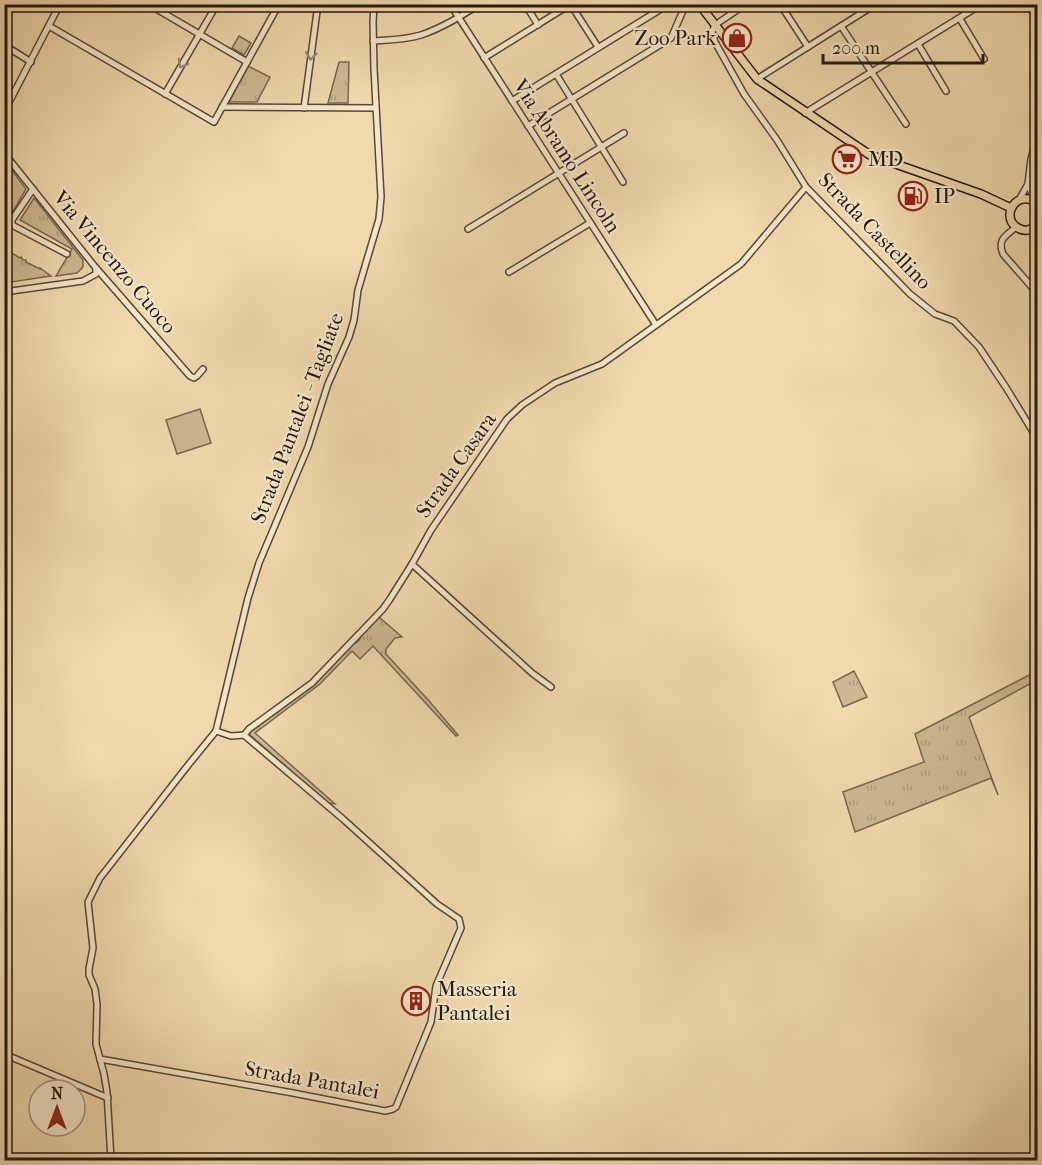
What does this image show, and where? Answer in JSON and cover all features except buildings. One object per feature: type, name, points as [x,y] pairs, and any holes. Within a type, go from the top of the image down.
[{"type":"main road","points":[[699,4],[757,79],[805,113],[870,155],[981,194],[1011,208]]},
{"type":"main road","points":[[1036,202],[1029,199],[1018,200],[1011,208],[1010,218],[1020,229],[1030,230],[1038,225]]},
{"type":"street","points":[[148,4],[247,62]]},
{"type":"street","points":[[165,94],[217,4]]},
{"type":"street","points":[[49,26],[214,122],[279,4]]},
{"type":"street","points":[[304,108],[318,4]]},
{"type":"street","name":"Strada Pantalei - Tagliate","points":[[216,731],[248,598],[259,563],[308,447],[328,384],[349,337],[358,290],[379,219],[381,197],[373,41],[374,4]]},
{"type":"street","name":"Via Abramo Lincoln","points":[[450,4],[656,325]]},
{"type":"street","points":[[373,41],[420,35],[441,27],[480,4]]},
{"type":"street","points":[[525,4],[538,25]]},
{"type":"street","points":[[512,101],[669,4]]},
{"type":"street","points":[[528,126],[672,37],[686,4]]},
{"type":"street","points":[[715,25],[746,4]]},
{"type":"street","points":[[780,4],[808,47]]},
{"type":"street","points":[[757,79],[876,4]]},
{"type":"street","points":[[805,113],[982,4]]},
{"type":"street","points":[[4,112],[60,5]]},
{"type":"street","points":[[484,58],[571,5],[598,48]]},
{"type":"street","points":[[960,19],[984,59]]},
{"type":"street","name":"Strada Castellino","points":[[715,25],[712,32],[715,42],[744,94],[806,187],[910,294],[935,314],[954,321],[980,346],[1038,440]]},
{"type":"street","points":[[841,26],[906,124]]},
{"type":"street","points":[[918,44],[946,91]]},
{"type":"street","points":[[4,45],[31,62]]},
{"type":"street","points":[[556,74],[623,182]]},
{"type":"street","points":[[222,107],[376,108]]},
{"type":"street","points":[[468,229],[624,133]]},
{"type":"street","points":[[1018,200],[1028,184],[1031,159],[1038,134]]},
{"type":"street","name":"Via Vincenzo Cuoco","points":[[4,153],[96,268],[190,376],[194,378],[198,376],[203,369]]},
{"type":"street","points":[[1028,184],[1036,202]]},
{"type":"street","name":"Strada Casara","points":[[244,735],[312,683],[376,617],[390,600],[431,530],[507,419],[522,405],[548,387],[602,364],[741,264],[806,187]]},
{"type":"street","points":[[33,189],[12,220],[12,225],[67,254]]},
{"type":"street","points":[[509,272],[590,223]]},
{"type":"street","points":[[1016,227],[1002,240],[1000,247],[1003,254],[1038,294]]},
{"type":"street","points":[[4,292],[83,281],[96,274],[96,268]]},
{"type":"street","points":[[412,564],[532,673],[551,687]]},
{"type":"street","points":[[111,1161],[108,1098],[96,1037],[97,1004],[95,989],[89,975],[93,948],[88,910],[90,897],[100,878],[216,731],[231,736],[244,735]]},
{"type":"street","name":"Strada Pantalei","points":[[100,1059],[385,1111],[396,1107],[431,1022],[436,986],[461,928],[459,919],[437,904],[343,819],[244,735]]},
{"type":"street","points":[[4,1053],[108,1098]]},
{"type":"green space","points":[[239,36],[251,43],[244,55],[232,48]]},
{"type":"green space","points":[[339,62],[349,62],[348,103],[328,103]]},
{"type":"green space","points":[[248,66],[270,77],[257,102],[230,102],[230,100]]},
{"type":"green space","points":[[5,161],[26,189],[5,225]]},
{"type":"green space","points":[[34,198],[83,260],[83,267],[77,273],[56,276],[72,249],[20,220]]},
{"type":"green space","points":[[5,249],[40,268],[51,276],[5,283]]},
{"type":"green space","points":[[200,409],[211,443],[177,454],[166,420]]},
{"type":"green space","points":[[379,617],[402,637],[395,638],[386,649],[386,654],[458,735],[456,736],[373,646],[360,659],[352,651],[320,684],[255,733],[335,804],[327,803],[250,735],[250,732],[314,684]]},
{"type":"green space","points":[[854,671],[867,697],[843,707],[833,682]]},
{"type":"green space","points":[[1037,671],[1037,680],[969,717],[998,795],[991,778],[855,832],[843,792],[924,762],[915,734]]},
{"type":"place","name":"Zoo Park","points":[[737,38]]},
{"type":"place","name":"MD","points":[[847,159]]},
{"type":"place","name":"IP","points":[[913,196]]},
{"type":"place","name":"Masseria Pantalei","points":[[416,1001]]}]
